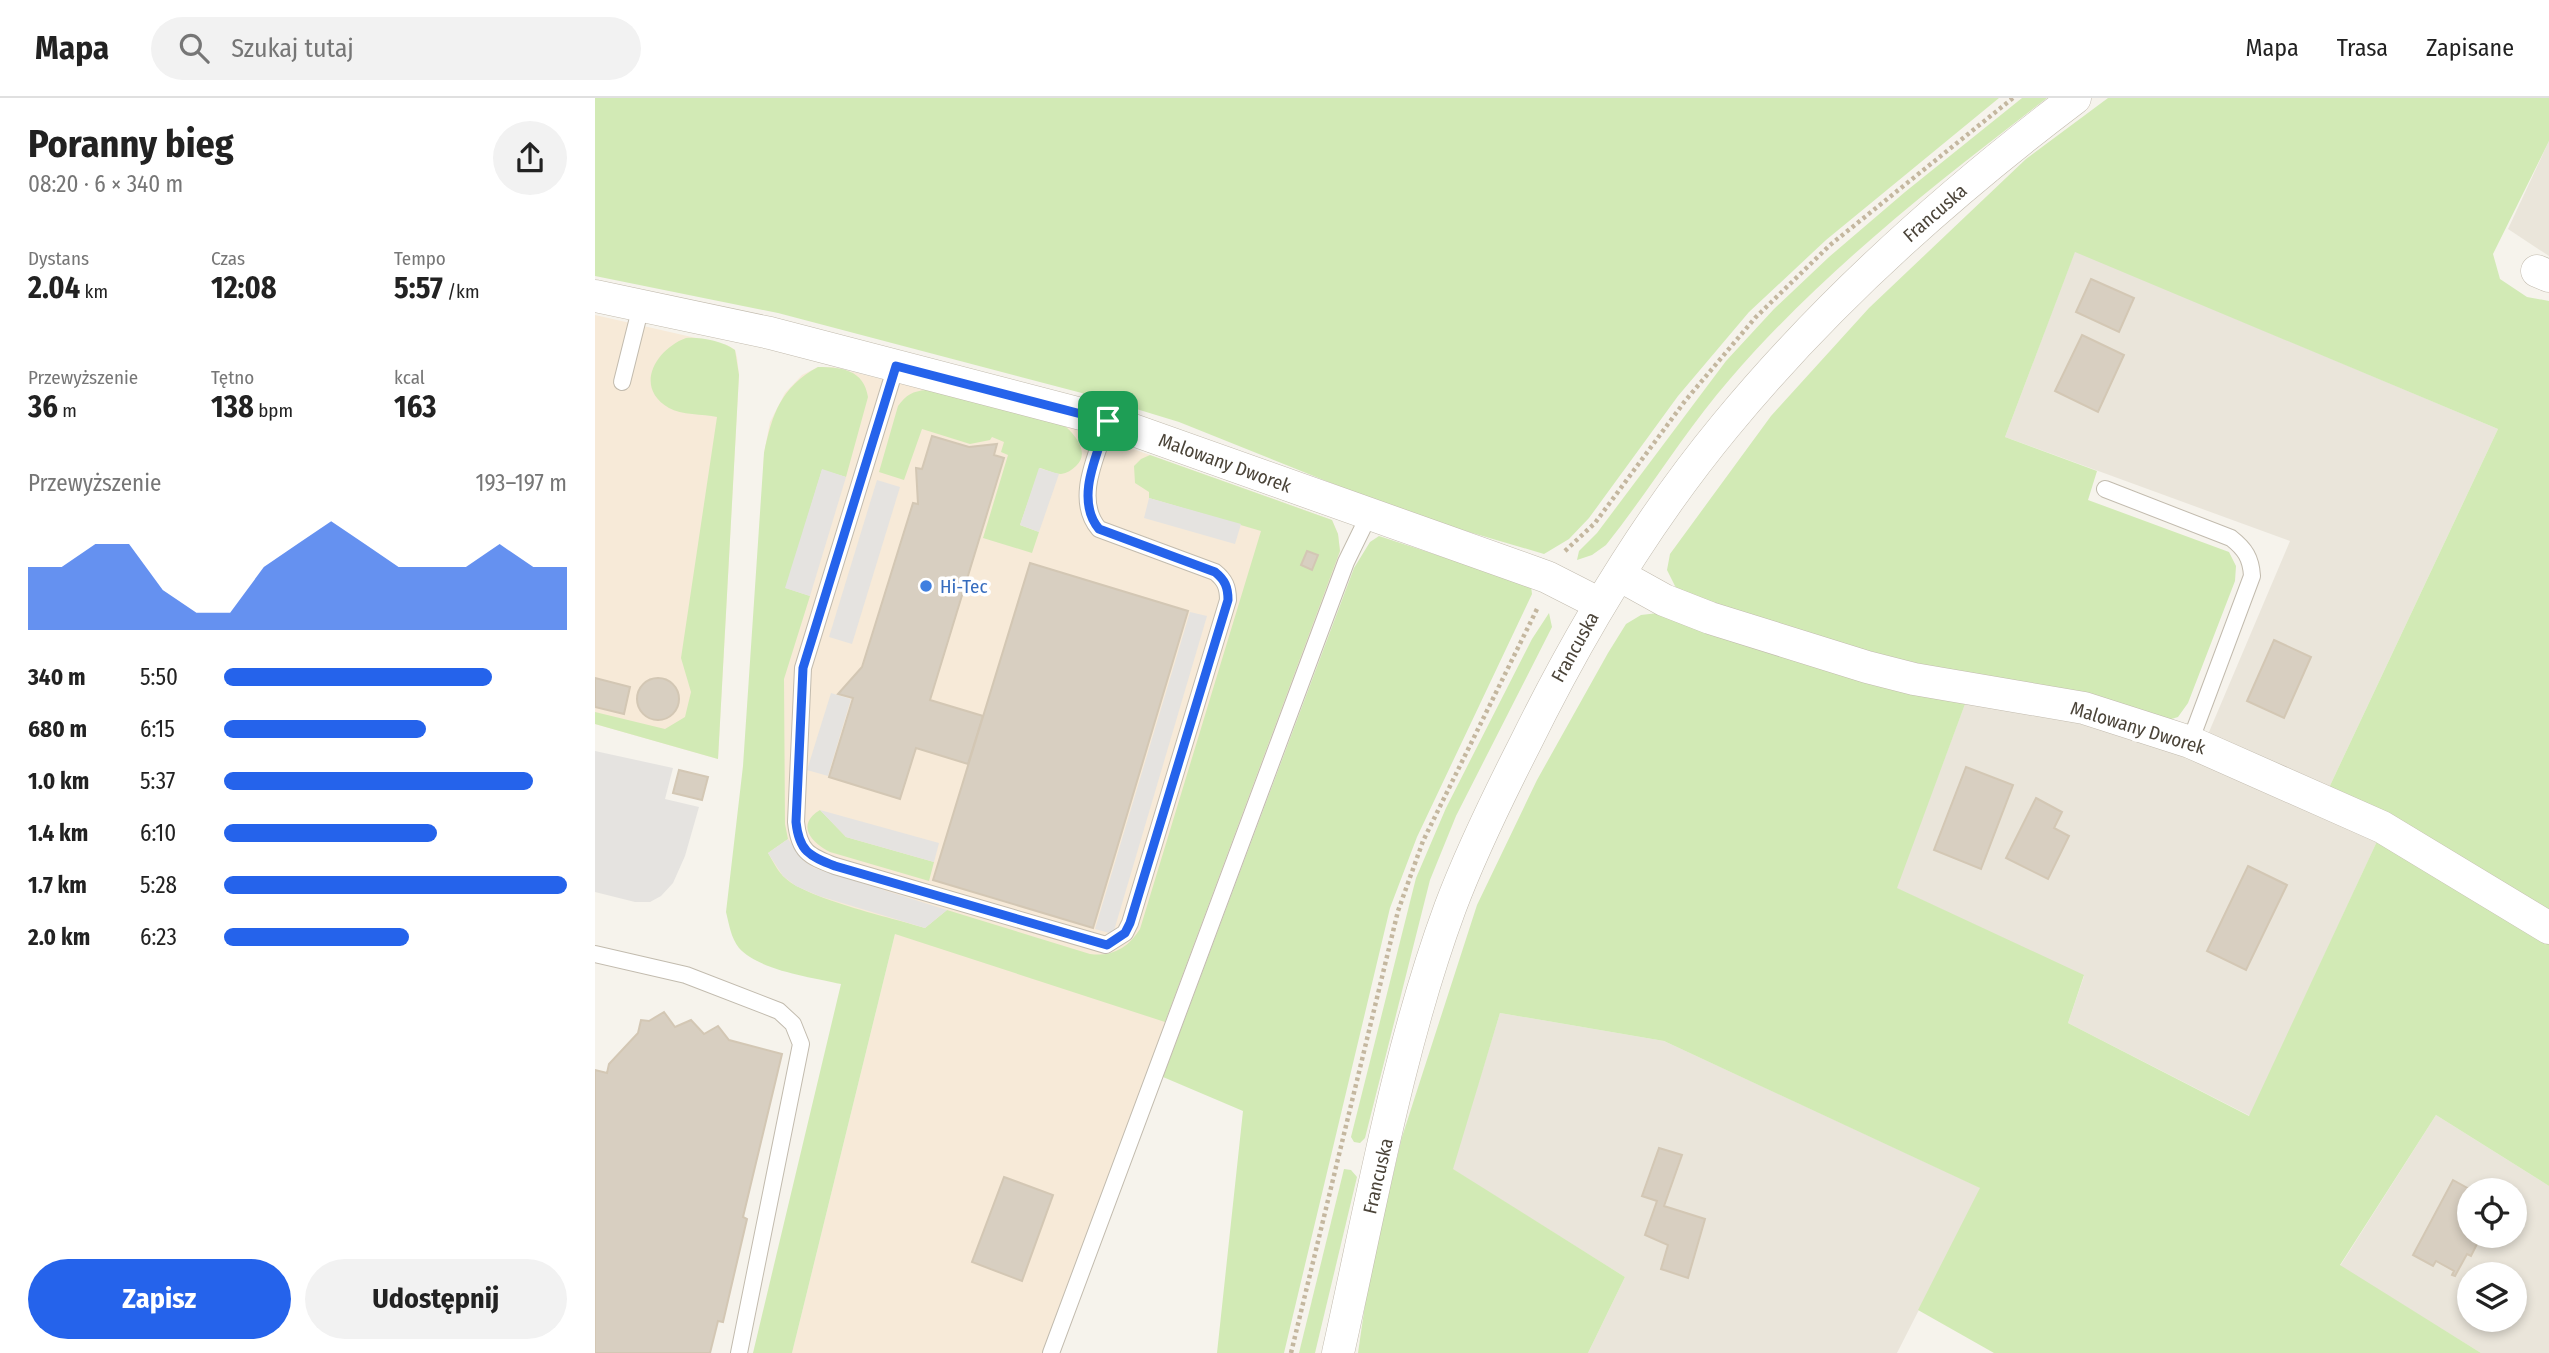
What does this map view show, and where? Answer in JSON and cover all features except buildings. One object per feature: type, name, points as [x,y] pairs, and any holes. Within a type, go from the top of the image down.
[{"type":"street","name":"Francuska","points":[[1338,1353],[1383,1148],[1415,1022],[1450,908],[1501,791],[1553,687],[1600,604],[1707,449],[1765,380],[1872,269],[2019,141],[2075,98]]},
{"type":"street","name":"Malowany Dworek","points":[[595,296],[770,332],[1108,421],[1547,577],[1600,604]]},
{"type":"street","name":"Malowany Dworek","points":[[1619,575],[1664,600],[1710,618],[1867,667],[1914,679],[2084,708],[2190,742],[2382,827],[2549,928]]},
{"type":"lane","points":[[622,382],[641,306]]},
{"type":"lane","points":[[896,366],[803,668],[796,822],[798,839],[818,860],[835,866],[1107,945],[1125,933],[1130,923],[1228,600],[1228,589],[1223,579],[1215,572],[1099,529],[1092,520],[1087,503],[1089,479],[1108,421]]},
{"type":"lane","points":[[2105,489],[2231,538],[2244,548],[2251,562],[2252,576],[2190,742]]},
{"type":"lane","points":[[1051,1353],[1346,562],[1369,515]]},
{"type":"lane","points":[[595,954],[686,975],[779,1011],[793,1024],[801,1044],[739,1353]]},
{"type":"shaded area","points":[[2549,141],[2549,256],[2508,229]]},
{"type":"shaded area","points":[[2075,251],[2498,429],[2327,792],[2213,741],[2209,732],[2290,541],[2005,437]]},
{"type":"shaded area","points":[[595,315],[727,345],[735,350],[737,357],[739,375],[718,759],[595,724]]},
{"type":"shaded area","points":[[818,367],[833,367],[1063,424],[1332,520],[1338,534],[1340,551],[1337,563],[1042,1353],[792,1353],[895,934],[749,894],[764,453],[770,422],[785,393],[802,375]]},
{"type":"shaded area","points":[[1039,468],[1059,474],[1039,532],[1020,525]]},
{"type":"shaded area","points":[[822,469],[846,477],[810,596],[785,588]]},
{"type":"shaded area","points":[[877,480],[900,487],[852,644],[829,637]]},
{"type":"shaded area","points":[[1149,498],[1241,524],[1235,544],[1144,518]]},
{"type":"shaded area","points":[[1190,612],[1207,616],[1113,934],[1095,929]]},
{"type":"shaded area","points":[[831,693],[851,699],[828,776],[807,770]]},
{"type":"shaded area","points":[[1968,696],[2183,748],[2379,837],[2250,1116],[2068,1023],[2084,976],[1896,888]]},
{"type":"shaded area","points":[[595,751],[673,768],[665,799],[699,807],[685,856],[673,883],[661,896],[650,902],[635,902],[595,892]]},
{"type":"shaded area","points":[[820,810],[939,843],[934,862],[846,837]]},
{"type":"shaded area","points":[[788,839],[804,861],[814,868],[947,910],[925,928],[819,896],[796,886],[783,876],[768,853]]},
{"type":"shaded area","points":[[1500,1013],[1664,1041],[1981,1188],[1897,1353],[1588,1353],[1625,1277],[1452,1169]]},
{"type":"shaded area","points":[[2436,1115],[2549,1186],[2549,1353],[2481,1353],[2340,1266]]},
{"type":"green space","points":[[595,98],[1999,98],[1826,240],[1749,312],[1678,396],[1589,518],[1569,539],[1544,554],[1442,524],[1179,422],[1097,397],[778,313],[595,276]]},
{"type":"green space","points":[[2022,98],[2047,98],[1922,196],[1803,302],[1730,379],[1606,545],[1592,555],[1577,560],[1579,551],[1597,533],[1726,361],[1774,309],[1829,257],[1905,192]]},
{"type":"green space","points":[[2108,98],[2549,98],[2549,141],[2493,254],[2500,279],[2527,297],[2549,301],[2549,915],[2327,792],[2498,429],[2075,252],[2005,437],[2097,471],[2088,500],[2229,552],[2236,566],[2235,581],[2188,703],[2178,717],[2165,721],[1870,660],[1677,590],[1667,570],[1670,554],[1771,416],[1869,308],[2026,159]]},
{"type":"green space","points":[[686,338],[711,340],[735,350],[739,375],[718,759],[595,724],[595,712],[665,729],[685,717],[691,692],[681,658],[717,417],[669,408],[652,390],[651,380],[658,359],[675,343]]},
{"type":"green space","points":[[818,367],[851,372],[862,381],[868,397],[846,477],[822,470],[786,588],[810,596],[784,679],[785,824],[788,839],[768,853],[781,874],[794,884],[828,899],[925,928],[947,910],[1090,954],[1105,954],[1125,946],[1140,929],[1261,531],[1149,498],[1149,492],[1135,483],[1134,466],[1150,455],[1332,520],[1338,534],[1340,551],[1165,1022],[895,934],[792,1353],[753,1353],[841,984],[773,968],[748,956],[734,940],[726,912],[743,766],[764,453],[780,403],[795,383]]},
{"type":"green space","points":[[926,390],[1063,424],[1076,438],[1082,455],[1074,467],[1061,474],[1040,468],[1020,525],[1039,532],[1032,553],[983,538],[1008,455],[1001,452],[1004,442],[992,437],[990,440],[970,444],[922,429],[904,480],[879,472],[898,406],[910,394]]},
{"type":"green space","points":[[1379,536],[1531,586],[1532,594],[1417,837],[1390,908],[1284,1353],[1217,1353],[1243,1111],[1163,1077],[1354,568],[1370,542]]},
{"type":"green space","points":[[1549,613],[1552,627],[1456,816],[1430,880],[1365,1138],[1360,1143],[1354,1142],[1351,1137],[1416,878],[1446,808],[1532,639]]},
{"type":"green space","points":[[1658,613],[1968,696],[1897,888],[2084,975],[2068,1023],[2249,1116],[2379,837],[2549,942],[2549,1186],[2436,1115],[2340,1265],[2481,1353],[1994,1353],[1918,1310],[1980,1188],[1664,1041],[1500,1013],[1453,1169],[1625,1277],[1588,1353],[1358,1353],[1369,1277],[1402,1137],[1477,905],[1537,780],[1608,653],[1626,624],[1641,615]]},
{"type":"green space","points":[[820,810],[846,837],[934,862],[929,881],[823,848],[812,839],[807,828],[808,822]]},
{"type":"green space","points":[[1344,1169],[1351,1170],[1357,1177],[1315,1353],[1299,1353]]},
{"type":"place","name":"Hi-Tec","points":[[926,586]]},
{"type":"route","points":[[896,366],[1108,421],[1089,479],[1087,503],[1092,520],[1099,529],[1215,572],[1223,579],[1228,589],[1228,600],[1125,933],[1107,945],[1096,943],[818,860],[798,839],[796,822],[803,668],[896,366]]}]
